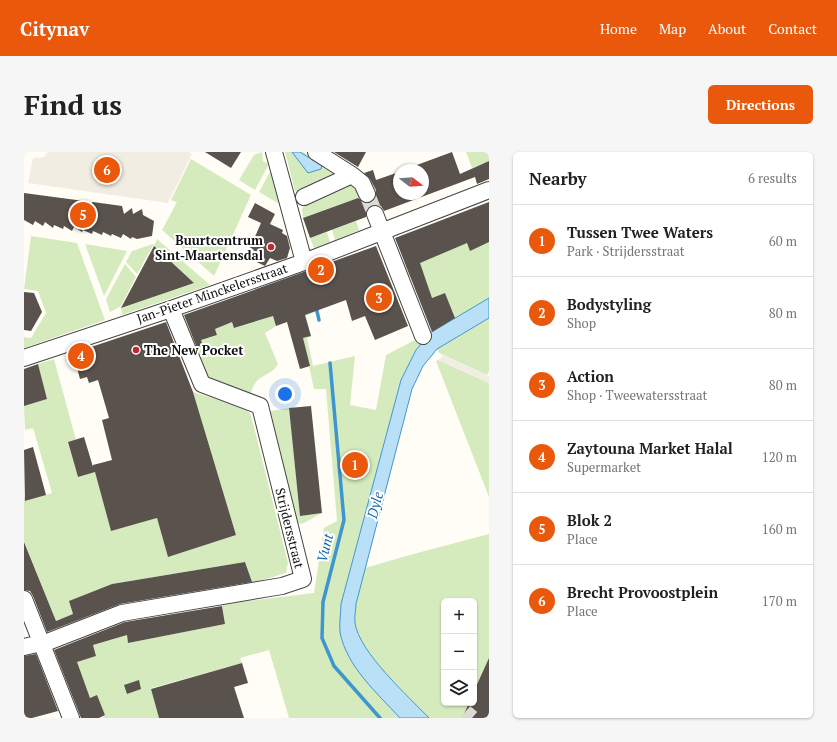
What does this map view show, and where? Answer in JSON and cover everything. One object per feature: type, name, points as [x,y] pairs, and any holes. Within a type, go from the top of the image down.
[{"type":"street","points":[[274,152],[304,262]]},
{"type":"street","points":[[316,152],[362,183],[367,194]]},
{"type":"street","points":[[304,197],[352,175]]},
{"type":"street","name":"Jan-Pieter Minckelersstraat","points":[[24,358],[171,309],[304,262],[489,190]]},
{"type":"street","points":[[375,214],[381,233],[423,336]]},
{"type":"street","name":"Strijdersstraat","points":[[24,647],[42,644],[122,613],[282,586],[303,579],[260,406],[202,384],[171,309]]},
{"type":"street","points":[[24,599],[69,718]]},
{"type":"green space","points":[[262,152],[263,161],[269,164],[255,190],[239,180],[254,155]]},
{"type":"green space","points":[[285,152],[303,152],[337,173],[332,182],[304,193],[295,191]]},
{"type":"green space","points":[[466,152],[489,152],[489,161],[472,168]]},
{"type":"green space","points":[[191,159],[251,195],[214,276],[162,230],[177,202],[171,200]]},
{"type":"green space","points":[[271,170],[281,205],[259,192]]},
{"type":"green space","points":[[354,182],[363,196],[303,218],[302,210],[306,200]]},
{"type":"green space","points":[[356,221],[359,230],[335,240],[332,230]]},
{"type":"green space","points":[[489,231],[489,298],[455,318],[445,293],[432,298],[423,272],[408,277],[403,262],[467,243],[470,250],[483,245],[480,235]]},
{"type":"green space","points":[[327,232],[330,242],[314,248],[310,238]]},
{"type":"green space","points":[[31,236],[77,243],[105,320],[24,348],[24,337],[31,338],[46,313],[38,291],[24,289]]},
{"type":"green space","points":[[157,239],[210,285],[122,315],[121,308],[194,283],[154,246]]},
{"type":"green space","points":[[85,244],[127,251],[104,296]]},
{"type":"green space","points":[[153,244],[137,274],[126,262],[132,251]]},
{"type":"green space","points":[[125,264],[136,277],[121,306],[110,312],[106,299]]},
{"type":"green space","points":[[322,309],[306,316],[310,331],[305,315]]},
{"type":"green space","points":[[273,316],[276,326],[265,333],[278,364],[271,372],[256,382],[251,393],[202,375],[192,350],[203,346],[199,335],[209,338],[217,335],[215,329],[232,322],[235,328]]},
{"type":"green space","points":[[489,318],[489,371],[487,375],[439,353],[437,349]]},
{"type":"green space","points":[[311,336],[307,338],[313,366],[355,356],[350,405],[376,410],[386,355],[415,340],[422,343],[416,350],[401,380],[341,604],[374,689],[400,718],[289,718],[269,650],[240,658],[242,663],[151,688],[159,718],[102,718],[105,715],[97,696],[90,698],[71,649],[86,659],[96,656],[93,645],[127,635],[128,643],[225,624],[222,604],[314,593],[324,528],[337,521],[326,389],[314,389],[305,347],[299,340]]},
{"type":"green space","points":[[54,359],[76,440],[68,443],[78,477],[95,472],[111,531],[157,518],[168,557],[236,535],[193,392],[244,408],[250,413],[288,563],[286,573],[252,583],[245,562],[112,584],[70,601],[73,614],[56,621],[24,541],[24,496],[26,501],[52,493],[33,428],[25,430],[24,406],[47,399],[38,364]]},
{"type":"green space","points":[[438,360],[489,383],[489,497],[436,361]]},
{"type":"green space","points":[[289,408],[300,515],[322,513],[302,524],[293,521],[268,420],[271,411]]},
{"type":"green space","points":[[489,534],[489,658],[477,685],[477,598],[441,598],[441,706],[468,706],[462,718],[429,718],[374,659],[358,633],[355,622],[355,608],[365,568]]},
{"type":"shaded area","points":[[48,152],[189,152],[192,154],[168,203],[28,183],[33,158],[44,157]]},
{"type":"shaded area","points":[[443,355],[489,376],[489,383],[438,360]]},
{"type":"water","points":[[292,152],[300,152],[322,166],[321,169],[308,173]]},
{"type":"water","name":"Dyle","points":[[489,298],[489,318],[437,349],[423,366],[412,389],[356,604],[355,623],[365,647],[386,674],[429,718],[400,718],[364,679],[349,656],[343,644],[340,632],[341,604],[401,380],[416,350],[430,333]]},
{"type":"building","points":[[205,152],[241,152],[231,168]]},
{"type":"building","points":[[334,152],[366,152],[358,167]]},
{"type":"building","points":[[452,152],[460,174],[489,161],[489,179],[477,184],[475,177],[429,194],[429,164],[420,164]]},
{"type":"building","points":[[373,170],[376,180],[393,174],[393,200],[413,200],[384,211],[381,206],[372,205],[367,208],[366,217],[310,238],[303,218],[358,198],[366,203],[374,200],[376,190],[370,179],[364,173]]},
{"type":"building","points":[[24,193],[84,201],[84,206],[93,202],[122,206],[124,214],[132,208],[133,214],[142,209],[143,215],[154,221],[152,236],[137,239],[132,237],[131,239],[123,234],[121,238],[112,234],[111,236],[103,232],[102,235],[93,231],[92,234],[83,230],[82,232],[74,227],[72,231],[64,226],[63,229],[54,225],[53,228],[45,222],[43,226],[35,221],[33,225],[24,220]]},
{"type":"building","points":[[489,202],[489,242],[470,251],[467,243],[420,263],[432,298],[445,293],[455,318],[432,332],[395,238]]},
{"type":"building","name":"Buurtcentrum Sint-Maartensdal","points":[[255,203],[275,214],[270,224],[283,230],[282,233],[287,236],[290,248],[287,258],[277,261],[270,258],[265,266],[250,259],[254,250],[250,248],[261,223],[248,217]]},
{"type":"building","points":[[154,246],[194,283],[121,308]]},
{"type":"building","points":[[376,246],[408,326],[375,340],[365,316],[352,321],[346,300],[305,315],[311,336],[303,338],[310,366],[300,369],[287,322],[276,326],[273,316],[234,328],[232,322],[215,329],[217,335],[201,340],[203,346],[197,348],[184,315]]},
{"type":"building","points":[[24,292],[34,293],[42,312],[31,331],[24,330]]},
{"type":"building","points":[[166,322],[193,392],[236,535],[168,557],[157,518],[111,531],[95,472],[78,477],[68,442],[84,437],[93,467],[93,465],[112,460],[102,420],[109,418],[98,380],[89,383],[87,377],[80,379],[73,353]]},
{"type":"building","points":[[38,364],[47,399],[24,406],[24,369]]},
{"type":"building","points":[[311,406],[322,513],[300,516],[289,408]]},
{"type":"building","points":[[33,447],[46,495],[25,501],[24,450]]},
{"type":"building","points":[[24,542],[56,621],[73,614],[69,601],[112,584],[245,562],[252,582],[120,604],[47,632],[33,596],[30,591],[24,590]]},
{"type":"building","points":[[222,606],[225,624],[128,643],[127,635],[93,645],[96,656],[77,662],[90,698],[97,695],[105,715],[99,718],[81,718],[54,650],[125,622]]},
{"type":"building","points":[[36,654],[58,711],[32,718],[24,718],[24,656]]},
{"type":"building","points":[[489,658],[489,718],[462,718],[468,706],[477,706],[477,684]]},
{"type":"building","points":[[242,663],[248,683],[234,687],[244,718],[159,718],[151,689]]},
{"type":"building","points":[[139,680],[141,689],[127,694],[124,685]]},
{"type":"waterway","name":"Vunt","points":[[316,307],[319,320]]},
{"type":"waterway","name":"Vunt","points":[[330,363],[344,520],[323,602],[322,638],[334,666],[380,718]]},
{"type":"tunnel","points":[[367,194],[375,214]]},
{"type":"tunnel","points":[[465,712],[472,718]]},
{"type":"place","name":"Brecht Provoostplein","points":[[107,170]]},
{"type":"place","name":"Blok 2","points":[[83,215]]},
{"type":"place","name":"Buurtcentrum Sint-Maartensdal","points":[[271,247]]},
{"type":"place","name":"Bodystyling","points":[[321,270]]},
{"type":"place","name":"Action","points":[[379,298]]},
{"type":"place","name":"The New Pocket","points":[[136,350]]},
{"type":"place","name":"Zaytouna Market Halal","points":[[81,356]]},
{"type":"place","name":"Tussen Twee Waters","points":[[355,465]]}]
